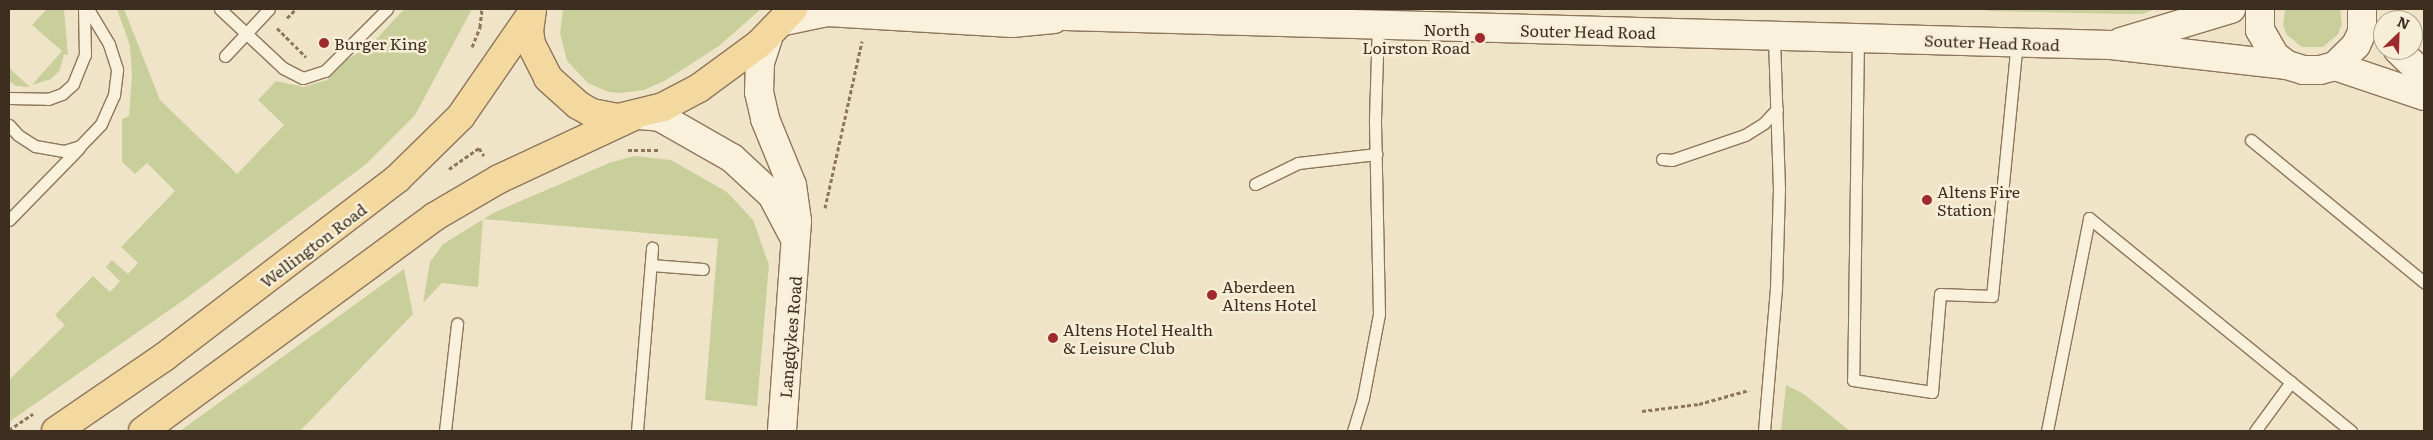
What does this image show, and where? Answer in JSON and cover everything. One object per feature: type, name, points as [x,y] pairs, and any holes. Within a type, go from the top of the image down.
[{"type":"main road","points":[[531,12],[529,31],[535,54],[558,89],[592,113],[605,117],[636,116]]},
{"type":"main road","name":"Wellington Road","points":[[56,431],[164,357],[320,240],[422,157],[461,116],[531,12]]},
{"type":"main road","points":[[144,431],[409,234],[499,179],[698,88],[782,21]]},
{"type":"street","name":"Souter Head Road","points":[[1030,9],[1065,16],[2110,45],[2287,65],[2303,70],[2335,66]]},
{"type":"street","name":"Souter Head Road","points":[[2110,45],[2231,9]]},
{"type":"street","points":[[2260,9],[2260,30],[2266,44],[2287,65]]},
{"type":"street","name":"Souter Head Road","points":[[782,21],[816,12],[868,13],[1012,23],[1038,22],[1065,16]]},
{"type":"street","points":[[2363,13],[2373,24]]},
{"type":"street","points":[[2363,13],[2356,46],[2335,66],[2424,96]]},
{"type":"street","name":"Langdykes Road","points":[[782,21],[760,64],[759,92],[765,119],[795,196],[796,243],[782,431]]},
{"type":"street","points":[[2408,60],[2424,75]]},
{"type":"street","points":[[636,116],[660,117],[720,150],[749,172],[772,195],[796,243]]},
{"type":"lane","points":[[9,98],[48,99],[62,94],[73,84],[85,55],[84,9]]},
{"type":"lane","points":[[9,220],[90,136],[108,112],[117,69],[109,44],[88,9]]},
{"type":"lane","points":[[220,9],[245,34],[294,75],[313,77],[323,73],[387,9]]},
{"type":"lane","points":[[225,56],[269,9]]},
{"type":"lane","points":[[1353,431],[1363,398],[1379,314],[1376,154],[1378,25]]},
{"type":"lane","points":[[1764,431],[1776,289],[1777,109],[1774,36]]},
{"type":"lane","points":[[1858,38],[1853,380],[1932,392],[1940,294],[1992,296],[2017,43]]},
{"type":"lane","points":[[1662,159],[1672,160],[1713,148],[1745,134],[1764,123],[1777,109]]},
{"type":"lane","points":[[9,125],[26,141],[50,151],[72,149],[90,136]]},
{"type":"lane","points":[[2251,140],[2424,282]]},
{"type":"lane","points":[[1255,184],[1298,163],[1376,154]]},
{"type":"lane","points":[[2047,431],[2089,218],[2351,431]]},
{"type":"lane","points":[[637,431],[652,248]]},
{"type":"lane","points":[[651,265],[703,269]]},
{"type":"lane","points":[[445,431],[457,324]]},
{"type":"lane","points":[[2255,431],[2291,382]]},
{"type":"path","points":[[296,9],[277,28],[323,73]]},
{"type":"path","points":[[468,53],[480,27],[482,9]]},
{"type":"path","points":[[822,218],[868,13]]},
{"type":"path","points":[[422,157],[440,175],[480,148],[499,179]]},
{"type":"path","points":[[626,150],[650,148],[664,151]]},
{"type":"path","points":[[1642,411],[1699,404],[1740,394],[1770,377]]},
{"type":"path","points":[[9,430],[40,408]]},
{"type":"green space","points":[[47,9],[64,9],[68,55],[64,54],[60,70],[51,79],[32,85],[62,51],[32,25]]},
{"type":"green space","points":[[117,9],[124,9],[160,100],[237,174],[284,125],[258,100],[276,81],[304,87],[327,80],[348,59],[370,46],[404,9],[472,9],[415,115],[365,165],[188,297],[9,422],[9,380],[65,325],[55,315],[93,276],[110,292],[120,281],[106,267],[112,260],[128,274],[138,263],[121,247],[175,191],[147,163],[135,174],[122,162],[122,119],[129,116],[132,76],[130,46]]},
{"type":"green space","points":[[563,9],[761,9],[719,46],[666,80],[644,90],[621,93],[609,92],[588,83],[567,61],[560,33]]},
{"type":"green space","points":[[1986,9],[2154,9],[2143,14],[2125,14],[1987,11]]},
{"type":"green space","points":[[2285,9],[2340,9],[2342,24],[2338,34],[2323,47],[2302,47],[2287,35],[2283,25]]},
{"type":"green space","points":[[9,68],[30,87],[16,86],[9,81]]},
{"type":"green space","points":[[634,156],[671,160],[727,192],[753,220],[769,265],[757,406],[705,400],[718,239],[484,219],[495,212],[609,163]]},
{"type":"green space","points":[[483,219],[478,287],[442,283],[423,303],[430,262],[443,244]]},
{"type":"green space","points":[[404,269],[413,314],[300,431],[180,431]]},
{"type":"green space","points":[[1786,385],[1804,394],[1850,431],[1781,431]]},
{"type":"place","name":"North Loirston Road","points":[[1480,38]]},
{"type":"place","name":"Burger King","points":[[324,43]]},
{"type":"place","name":"Altens Fire Station","points":[[1927,200]]},
{"type":"place","name":"Aberdeen Altens Hotel","points":[[1212,295]]},
{"type":"place","name":"Altens Hotel Health & Leisure Club","points":[[1053,338]]}]
